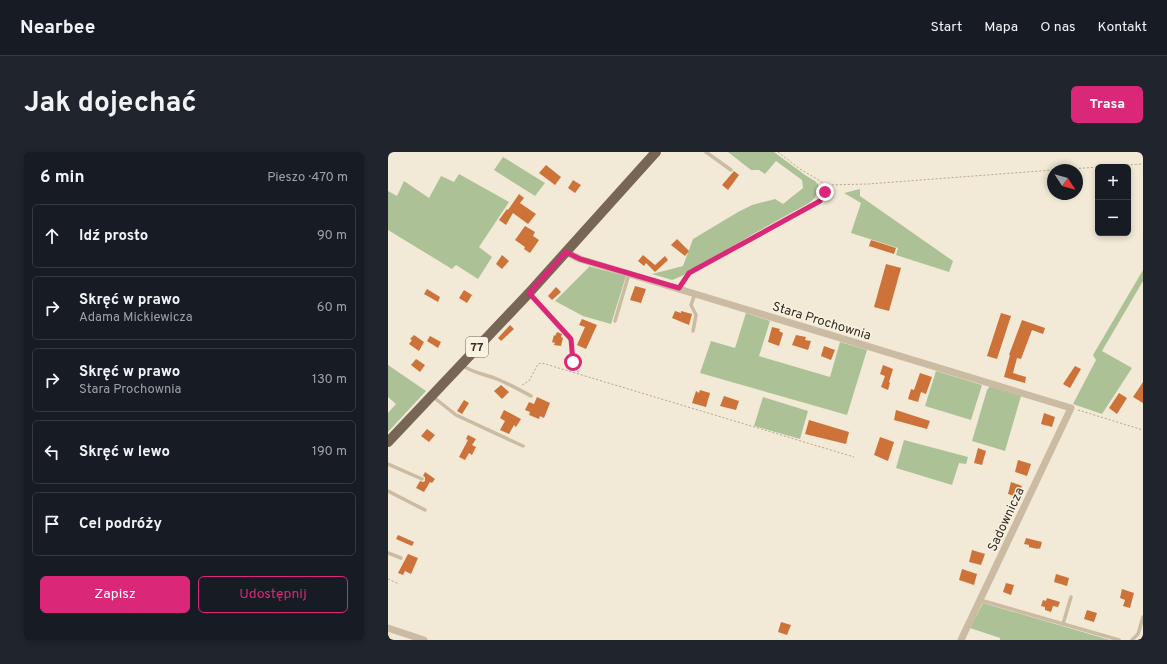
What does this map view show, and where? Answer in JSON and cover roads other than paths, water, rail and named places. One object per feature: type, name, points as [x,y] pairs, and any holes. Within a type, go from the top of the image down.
[{"type":"main road","name":"77","points":[[388,442],[529,293],[656,152]]},
{"type":"street","name":"Stara Prochownia","points":[[566,252],[577,258],[1071,408]]},
{"type":"street","name":"Sadownicza","points":[[961,640],[1071,408]]},
{"type":"street","points":[[388,628],[424,640]]},
{"type":"lane","points":[[706,152],[730,170]]},
{"type":"lane","points":[[615,321],[629,274]]},
{"type":"lane","points":[[529,293],[571,339]]},
{"type":"lane","points":[[693,331],[696,315],[691,305],[695,293]]},
{"type":"lane","points":[[461,364],[474,372],[498,379],[531,396]]},
{"type":"lane","points":[[431,395],[456,415],[523,446]]},
{"type":"lane","points":[[388,464],[422,479]]},
{"type":"lane","points":[[388,491],[425,510]]},
{"type":"lane","points":[[388,553],[401,558]]},
{"type":"lane","points":[[1063,624],[1071,597]]},
{"type":"lane","points":[[980,600],[1119,640]]},
{"type":"lane","points":[[1132,640],[1138,634],[1143,617]]}]
